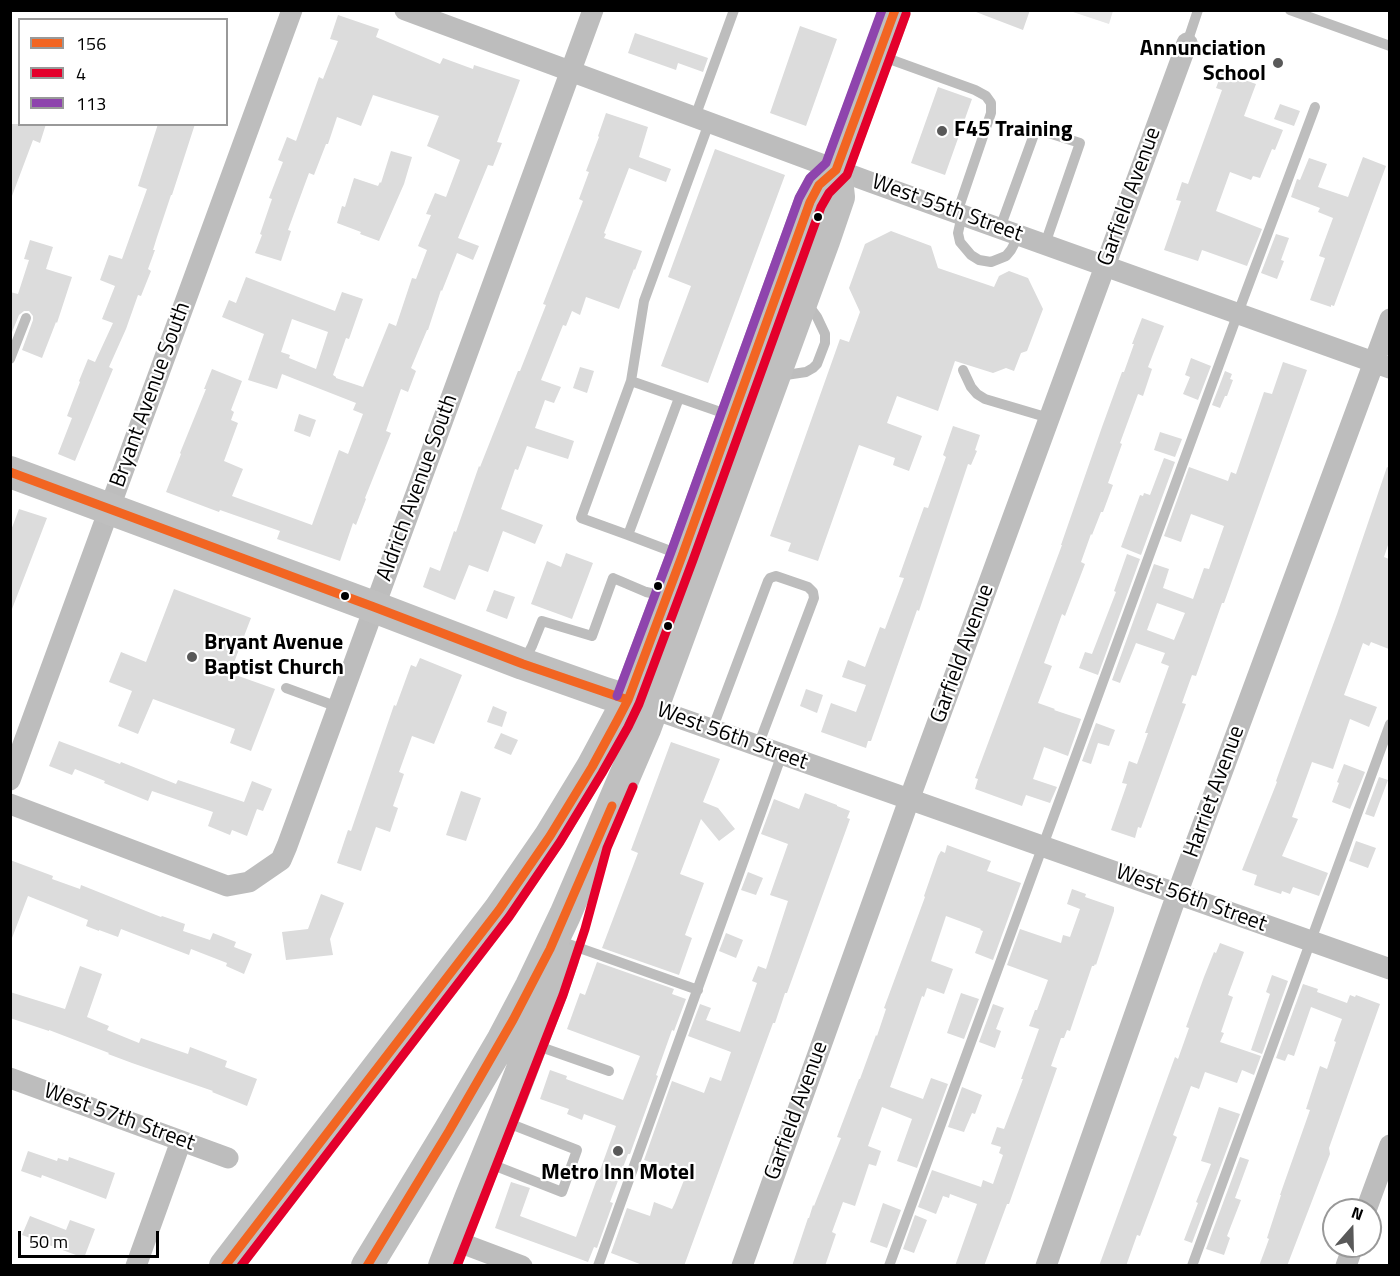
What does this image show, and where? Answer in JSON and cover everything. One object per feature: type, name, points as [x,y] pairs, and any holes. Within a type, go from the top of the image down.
[{"type":"main road","points":[[225,1266],[500,910],[569,805],[641,704],[667,596],[682,555],[745,421],[776,377],[837,204],[839,191],[836,170],[895,10]]},
{"type":"main road","points":[[449,1253],[552,992],[561,941],[596,844],[641,704],[745,421],[813,194],[823,180],[836,170]]},
{"type":"main road","name":"West 56th Street","points":[[10,472],[523,664],[641,704]]},
{"type":"main road","points":[[367,1266],[444,1141],[531,986],[561,941]]},
{"type":"street","name":"Bryant Avenue South","points":[[10,780],[292,10]]},
{"type":"street","name":"West 55th Street","points":[[405,10],[436,16],[571,73],[1382,365]]},
{"type":"street","name":"Aldrich Avenue South","points":[[10,804],[227,886],[249,882],[281,860],[593,10]]},
{"type":"street","name":"Garfield Avenue","points":[[742,1266],[909,800],[1187,43]]},
{"type":"street","name":"Harriet Avenue","points":[[1046,1266],[1178,894],[1382,365],[1389,320]]},
{"type":"street","name":"West 56th Street","points":[[641,704],[1389,969]]},
{"type":"street","name":"West 57th Street","points":[[10,1078],[228,1158]]},
{"type":"street","points":[[136,1266],[181,1141]]},
{"type":"street","points":[[1370,1198],[1389,1145]]},
{"type":"street","points":[[449,1253],[522,1266]]},
{"type":"lane","points":[[682,555],[581,518],[631,381],[644,301],[702,120],[734,10]]},
{"type":"lane","points":[[1187,43],[1198,10]]},
{"type":"lane","points":[[1290,10],[1389,46]]},
{"type":"lane","points":[[879,55],[975,90],[986,96],[992,103],[991,113],[960,214],[958,233],[960,242],[970,255],[979,260],[991,262],[1006,256],[1011,250],[1010,232],[1036,129],[1080,144],[1045,244]]},
{"type":"lane","points":[[889,1266],[1315,107]]},
{"type":"lane","points":[[10,358],[26,318]]},
{"type":"lane","points":[[963,370],[971,387],[985,399],[1048,418]]},
{"type":"lane","points":[[631,381],[745,421]]},
{"type":"lane","points":[[628,535],[679,398]]},
{"type":"lane","points":[[712,730],[770,578],[776,576],[808,587],[813,592],[814,598],[758,746]]},
{"type":"lane","points":[[523,664],[542,621],[592,636],[613,578],[646,592],[667,596]]},
{"type":"lane","points":[[286,688],[338,706]]},
{"type":"lane","points":[[1191,1266],[1389,724]]},
{"type":"lane","points":[[598,1266],[782,754]]},
{"type":"lane","points":[[561,941],[698,990]]},
{"type":"lane","points":[[532,1044],[609,1071]]},
{"type":"lane","points":[[485,1162],[562,1192],[577,1150],[502,1120]]},
{"type":"shaded area","points":[[1113,10],[1109,24],[1070,11]]},
{"type":"building","points":[[976,10],[1030,10],[1023,30],[976,12]]},
{"type":"building","points":[[338,15],[379,29],[376,37],[440,64],[443,58],[473,69],[474,65],[520,80],[497,142],[502,143],[493,166],[488,165],[458,238],[479,246],[473,260],[457,253],[411,368],[416,371],[408,392],[401,389],[386,431],[391,433],[356,525],[353,523],[340,561],[277,539],[280,531],[166,492],[212,369],[242,381],[231,410],[234,412],[231,420],[238,423],[224,461],[243,469],[232,496],[312,525],[339,450],[348,454],[363,414],[353,410],[356,403],[282,374],[277,389],[248,380],[264,334],[222,317],[229,300],[236,303],[246,277],[335,311],[342,292],[363,299],[333,375],[363,387],[389,323],[396,326],[412,278],[416,279],[427,250],[418,246],[431,215],[426,214],[435,193],[446,197],[460,160],[427,146],[439,116],[373,95],[361,126],[337,117],[314,175],[309,173],[288,230],[291,231],[281,261],[255,253],[272,199],[269,198],[283,162],[278,160],[287,137],[296,141],[319,77],[323,79],[338,41],[330,39]],"holes":[[[292,319],[328,332],[316,369],[289,358],[290,355],[281,352]]]},
{"type":"building","points":[[800,26],[837,39],[806,126],[770,113]]},
{"type":"building","points":[[635,33],[708,58],[703,72],[678,63],[676,70],[628,53]]},
{"type":"building","points":[[1222,72],[1256,84],[1244,116],[1283,130],[1260,178],[1253,176],[1251,180],[1230,172],[1216,211],[1262,229],[1247,266],[1202,250],[1198,261],[1164,250],[1181,201],[1176,200],[1182,182],[1188,184],[1222,90],[1216,88]]},
{"type":"building","name":"F45 Training","points":[[938,87],[972,99],[945,175],[911,163]]},
{"type":"building","points":[[1280,104],[1300,111],[1294,126],[1274,119]]},
{"type":"building","points":[[606,113],[648,127],[639,157],[671,169],[666,182],[629,168],[604,233],[606,234],[604,238],[642,251],[619,309],[586,297],[580,315],[572,311],[566,326],[563,325],[541,380],[561,387],[554,403],[545,400],[535,428],[574,441],[568,459],[527,446],[518,470],[515,469],[501,509],[543,525],[535,544],[503,531],[488,572],[469,565],[455,600],[423,587],[430,567],[440,571],[479,466],[546,305],[543,304],[583,201],[579,199],[589,172],[586,171]]},
{"type":"building","points":[[10,124],[45,126],[40,143],[33,140],[12,196],[10,195]]},
{"type":"building","points":[[157,126],[194,126],[153,250],[155,250],[148,269],[151,271],[141,296],[138,295],[109,367],[113,369],[75,461],[58,454],[72,418],[67,416],[88,359],[95,362],[113,323],[102,319],[115,286],[100,280],[109,255],[122,259],[147,189],[138,186]]},
{"type":"building","points":[[715,149],[785,175],[708,383],[661,366],[691,286],[668,277]]},
{"type":"building","points":[[391,151],[412,157],[404,184],[379,241],[337,223],[342,206],[345,207],[354,178],[378,186]]},
{"type":"building","points":[[1363,157],[1386,166],[1334,306],[1331,305],[1331,307],[1310,300],[1325,258],[1319,256],[1333,218],[1318,212],[1320,208],[1291,197],[1297,179],[1300,180],[1309,158],[1327,164],[1318,187],[1348,197]]},
{"type":"building","points":[[891,231],[931,246],[938,268],[994,287],[999,276],[1009,271],[1028,278],[1043,309],[1027,351],[1021,353],[1014,371],[1006,368],[993,373],[955,361],[938,411],[897,396],[887,423],[922,436],[909,471],[893,465],[895,458],[859,445],[818,561],[788,551],[791,543],[770,536],[840,339],[849,342],[860,312],[849,288],[865,244]]},
{"type":"building","points":[[1276,234],[1289,238],[1277,279],[1261,273]]},
{"type":"building","points":[[30,240],[53,247],[46,269],[72,277],[57,323],[42,358],[22,350],[33,320],[29,311],[24,311],[19,315],[10,337],[10,292],[18,294],[29,260],[24,259]]},
{"type":"building","points":[[1142,318],[1164,326],[1148,367],[1152,369],[1143,396],[1138,394],[1120,443],[1122,444],[1108,483],[1113,485],[1103,512],[1091,534],[1081,562],[1085,564],[1065,616],[1062,614],[1044,663],[1052,666],[1038,703],[1081,719],[1068,756],[1044,747],[1033,779],[1057,787],[1050,803],[1026,795],[1022,806],[975,789],[978,779],[975,778],[1062,545]]},
{"type":"building","points":[[1191,358],[1211,366],[1198,400],[1183,394],[1190,377],[1185,375]]},
{"type":"building","points":[[1283,362],[1307,370],[1224,603],[1222,603],[1196,676],[1192,675],[1182,703],[1186,704],[1141,828],[1138,827],[1135,838],[1111,830],[1127,784],[1122,783],[1129,761],[1137,764],[1148,733],[1145,733],[1169,666],[1161,663],[1165,653],[1136,643],[1120,683],[1112,680],[1154,564],[1169,569],[1163,588],[1193,599],[1204,568],[1209,569],[1224,526],[1191,514],[1181,542],[1164,536],[1189,467],[1228,481],[1231,472],[1236,474],[1264,392],[1272,394]],"holes":[[[1157,603],[1185,613],[1174,640],[1147,630]]]},
{"type":"building","points":[[580,367],[594,371],[587,393],[573,388]]},
{"type":"building","points":[[1225,371],[1232,374],[1230,379],[1233,380],[1220,408],[1212,405]]},
{"type":"building","points":[[299,414],[316,420],[310,437],[294,431]]},
{"type":"building","points":[[953,426],[980,435],[975,450],[977,451],[971,465],[968,464],[919,611],[917,610],[871,741],[868,741],[866,748],[821,732],[831,703],[856,712],[866,685],[842,677],[848,660],[865,667],[880,627],[885,629],[904,578],[899,577],[924,507],[928,508],[946,457],[943,455]]},
{"type":"building","points":[[1160,432],[1182,439],[1175,457],[1154,450]]},
{"type":"building","points":[[1164,458],[1175,462],[1141,555],[1121,547],[1140,495],[1143,496],[1144,493],[1150,495]]},
{"type":"building","points":[[1387,467],[1389,468],[1389,542],[1384,557],[1389,559],[1389,649],[1371,642],[1369,646],[1363,643],[1344,695],[1377,707],[1369,727],[1350,719],[1333,769],[1312,762],[1292,817],[1298,819],[1282,856],[1328,873],[1319,896],[1293,887],[1290,894],[1282,891],[1281,894],[1254,885],[1257,875],[1242,870],[1277,782]]},
{"type":"building","points":[[19,509],[47,518],[12,609],[10,533]]},
{"type":"building","points":[[566,553],[593,563],[572,619],[531,604],[547,561],[561,567]]},
{"type":"building","points":[[1127,554],[1140,559],[1098,675],[1079,668],[1085,652],[1092,654],[1116,592],[1114,591]]},
{"type":"building","name":"Bryant Avenue Baptist Church","points":[[174,589],[251,618],[230,673],[275,689],[251,751],[230,743],[235,729],[153,699],[138,734],[118,726],[132,691],[109,682],[121,652],[146,662]]},
{"type":"building","points":[[494,590],[515,597],[507,619],[486,611]]},
{"type":"building","points":[[420,658],[462,675],[434,744],[412,736],[399,772],[404,774],[393,806],[398,808],[390,832],[376,827],[361,871],[337,863],[348,830],[351,831],[394,705],[396,706],[411,665],[416,667]]},
{"type":"building","points":[[806,689],[823,695],[817,713],[800,706]]},
{"type":"building","points":[[493,706],[507,712],[502,727],[487,722]]},
{"type":"building","points":[[1096,723],[1115,730],[1109,746],[1098,743],[1091,764],[1082,761]]},
{"type":"building","points":[[501,733],[518,740],[511,755],[494,748]]},
{"type":"building","points":[[59,741],[176,784],[178,780],[244,802],[252,781],[272,789],[263,811],[257,809],[247,836],[232,830],[230,835],[208,826],[213,812],[152,791],[148,801],[75,769],[72,775],[49,766]]},
{"type":"building","points":[[671,742],[720,759],[703,802],[718,808],[735,829],[719,841],[701,819],[680,874],[704,883],[685,935],[692,938],[679,975],[602,948],[638,853],[631,850]]},
{"type":"building","points":[[1344,764],[1365,772],[1350,809],[1332,802]]},
{"type":"building","points":[[1379,777],[1388,780],[1374,817],[1365,814]]},
{"type":"building","points":[[461,791],[481,798],[466,841],[446,835]]},
{"type":"building","points":[[805,793],[850,811],[847,818],[850,819],[684,1266],[645,1266],[611,1253],[627,1208],[650,1216],[654,1202],[672,1209],[675,1203],[686,1175],[644,1160],[672,1081],[704,1093],[710,1077],[721,1081],[731,1052],[688,1036],[700,1004],[711,1008],[706,1020],[740,1032],[757,983],[752,981],[758,966],[766,969],[788,901],[770,895],[788,844],[761,834],[774,799],[799,809]]},
{"type":"building","points":[[1356,841],[1376,848],[1368,868],[1349,861]]},
{"type":"building","points":[[947,845],[991,861],[987,871],[1021,883],[993,960],[975,953],[983,931],[981,929],[946,916],[931,961],[953,969],[944,994],[927,988],[924,997],[922,996],[890,1087],[923,1099],[931,1078],[948,1084],[917,1168],[897,1161],[912,1119],[882,1107],[868,1146],[881,1151],[876,1166],[869,1164],[855,1206],[843,1202],[832,1232],[836,1234],[825,1266],[792,1266],[808,1218],[841,1138],[837,1137],[877,1036],[886,1009],[884,1008],[938,856],[941,851],[945,853]]},
{"type":"building","points":[[10,860],[53,876],[52,879],[80,889],[81,885],[161,917],[185,924],[183,931],[210,940],[213,933],[236,942],[234,947],[252,954],[244,974],[226,966],[227,963],[191,949],[189,955],[121,929],[118,937],[99,931],[86,926],[88,920],[28,896],[12,938],[10,937]]},
{"type":"building","points":[[748,872],[763,878],[756,895],[741,890]]},
{"type":"building","points":[[1072,889],[1086,894],[1085,897],[1114,907],[1114,911],[1070,1031],[1067,1030],[1064,1038],[1061,1038],[1051,1066],[1057,1068],[1009,1204],[1007,1204],[984,1266],[955,1266],[977,1204],[950,1194],[949,1198],[943,1196],[936,1214],[918,1207],[932,1170],[981,1187],[983,1180],[993,1184],[1003,1155],[999,1153],[1001,1147],[991,1144],[997,1127],[1004,1129],[1023,1079],[1021,1079],[1039,1029],[1029,1026],[1048,980],[1007,965],[1020,929],[1061,943],[1063,935],[1070,937],[1080,909],[1067,904]]},
{"type":"building","points":[[321,894],[344,903],[330,939],[333,955],[286,960],[282,932],[308,929]]},
{"type":"building","points":[[726,933],[743,940],[736,958],[719,951]]},
{"type":"building","points":[[1220,943],[1244,952],[1228,995],[1233,997],[1221,1032],[1224,1033],[1220,1042],[1261,1056],[1254,1075],[1242,1070],[1237,1083],[1205,1072],[1199,1089],[1191,1086],[1173,1135],[1177,1137],[1140,1236],[1137,1235],[1126,1266],[1099,1266],[1175,1057],[1178,1059],[1189,1028],[1186,1027],[1204,977]]},
{"type":"building","name":"Metro Inn Motel","points":[[597,962],[674,989],[672,994],[686,999],[674,1031],[672,1030],[630,1154],[628,1154],[610,1202],[613,1203],[597,1248],[594,1247],[588,1262],[495,1228],[511,1182],[530,1188],[520,1216],[576,1237],[616,1126],[584,1114],[582,1120],[567,1114],[569,1109],[540,1099],[550,1070],[567,1076],[566,1079],[623,1100],[640,1056],[567,1029],[580,993],[585,995]]},
{"type":"building","points":[[80,966],[102,974],[87,1017],[109,1026],[107,1030],[139,1043],[141,1038],[188,1054],[190,1047],[227,1061],[225,1067],[257,1079],[247,1106],[213,1091],[132,1063],[49,1030],[10,1018],[10,992],[65,1009]]},
{"type":"building","points":[[1272,975],[1288,981],[1262,1054],[1251,1050],[1270,994],[1266,992]]},
{"type":"building","points":[[1303,984],[1347,1003],[1350,995],[1355,997],[1356,995],[1380,1004],[1329,1148],[1330,1154],[1287,1266],[1259,1266],[1269,1239],[1267,1238],[1280,1195],[1310,1110],[1306,1109],[1320,1066],[1327,1069],[1342,1019],[1311,1007],[1294,1056],[1288,1054],[1285,1061],[1276,1058]]},
{"type":"building","points":[[961,993],[979,999],[964,1039],[947,1033]]},
{"type":"building","points":[[993,1004],[1004,1008],[996,1029],[1001,1031],[995,1048],[979,1042]]},
{"type":"building","points":[[962,1087],[982,1095],[975,1114],[972,1113],[964,1132],[948,1127]]},
{"type":"building","points":[[1219,1107],[1240,1114],[1192,1243],[1184,1240],[1211,1164],[1201,1161]]},
{"type":"building","points":[[28,1151],[57,1161],[58,1158],[68,1161],[69,1157],[115,1173],[106,1199],[42,1175],[41,1178],[21,1171]]},
{"type":"building","points":[[1240,1157],[1249,1160],[1235,1198],[1241,1200],[1227,1236],[1230,1238],[1224,1255],[1206,1249]]},
{"type":"building","points":[[883,1203],[901,1210],[887,1248],[870,1242]]},
{"type":"building","points":[[915,1215],[927,1220],[914,1253],[903,1249]]},
{"type":"building","points":[[30,1216],[66,1230],[70,1220],[95,1229],[84,1258],[22,1235]]},
{"type":"transit line","name":"113","points":[[617,696],[799,198],[810,178],[826,163],[882,10]]},
{"type":"transit line","name":"156","points":[[225,1266],[499,910],[550,836],[617,721],[628,700],[682,556],[810,202],[819,185],[836,170],[895,10]]},
{"type":"transit line","name":"4","points":[[241,1266],[509,917],[560,842],[628,727],[639,704],[693,560],[821,207],[829,193],[847,175],[906,14]]},
{"type":"transit line","name":"156","points":[[10,472],[523,664],[628,700]]},
{"type":"transit line","name":"4","points":[[457,1266],[563,995],[585,929],[607,848],[633,787]]},
{"type":"transit line","name":"156","points":[[367,1266],[513,1020],[550,949],[612,806]]},
{"type":"place","name":"Annunciation School","points":[[1278,63]]},
{"type":"place","name":"F45 Training","points":[[942,131]]},
{"type":"place","name":"Bryant Avenue Baptist Church","points":[[192,657]]},
{"type":"place","name":"Metro Inn Motel","points":[[618,1151]]}]
